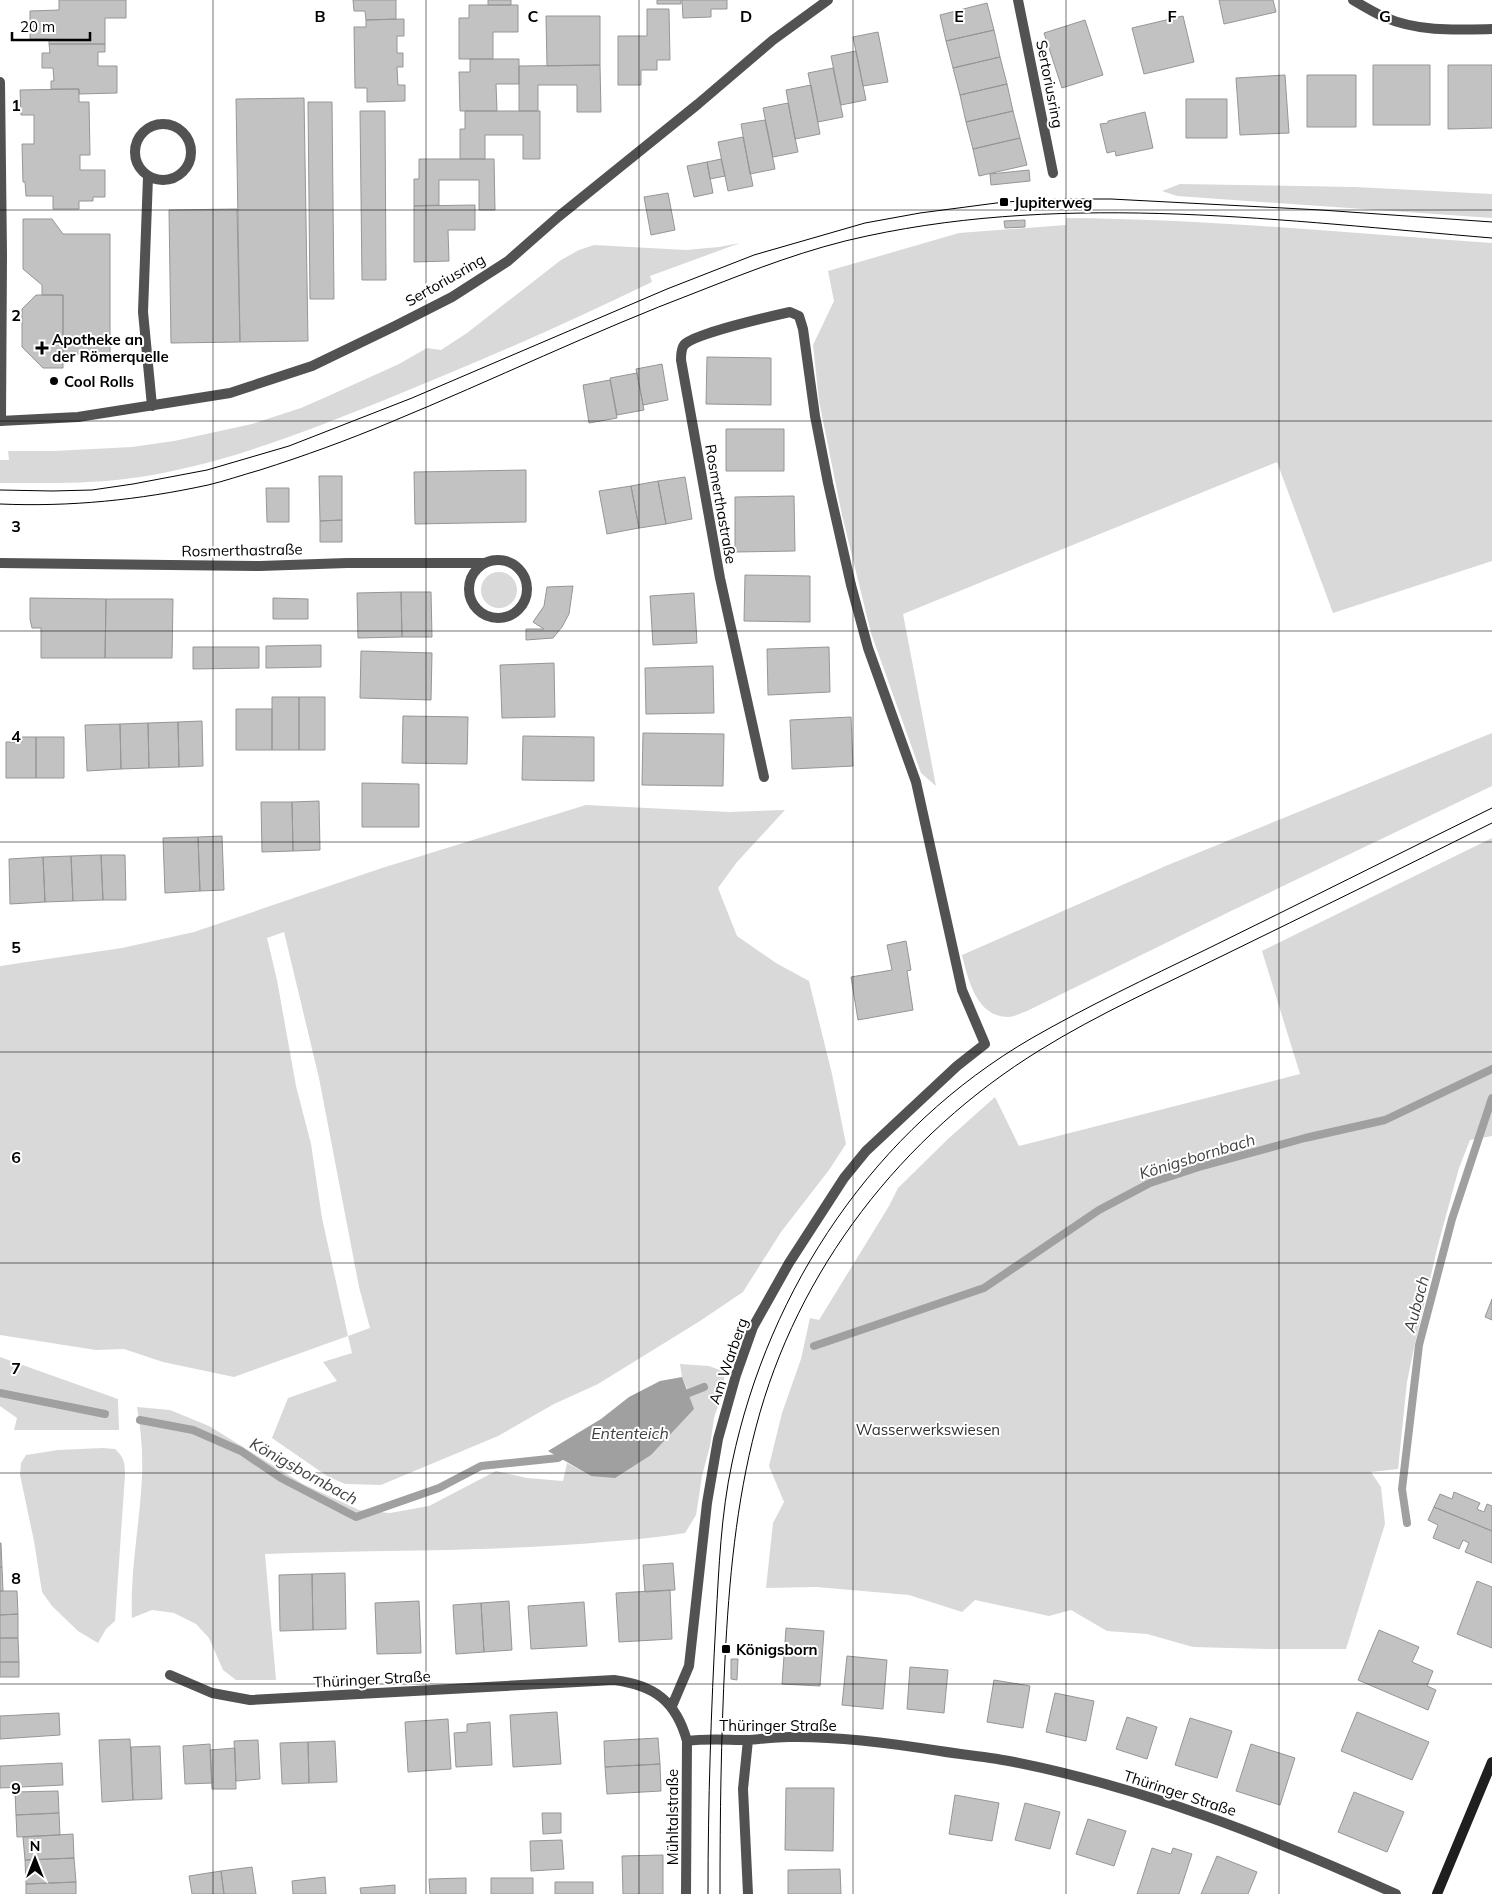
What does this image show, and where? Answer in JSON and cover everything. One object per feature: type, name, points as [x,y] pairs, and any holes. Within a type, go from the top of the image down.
[{"type":"main road","points":[[1437,1894],[1492,1762]]},
{"type":"street","name":"Sertoriusring","points":[[1,421],[78,417],[230,394],[312,366],[452,297],[508,261],[558,216],[698,104],[773,40],[828,0]]},
{"type":"street","name":"Sertoriusring","points":[[1018,0],[1053,173]]},
{"type":"street","points":[[1353,0],[1386,18],[1416,26],[1448,30],[1492,29]]},
{"type":"street","points":[[0,82],[1,421]]},
{"type":"street","points":[[156,124],[175,126],[183,131],[191,147],[191,157],[183,173],[166,181],[148,177],[136,163],[134,153],[135,144],[140,135],[147,128],[156,124]]},
{"type":"street","points":[[148,177],[143,312],[152,406]]},
{"type":"street","name":"Rosmerthastraße","points":[[764,777],[720,578],[681,360],[681,351],[685,344],[697,338],[736,325],[790,312],[799,316],[803,329],[815,416],[850,585],[868,648],[916,782],[962,990],[985,1044]]},
{"type":"street","name":"Rosmerthastraße","points":[[0,563],[260,566],[348,563],[485,563],[504,560],[513,564],[525,578],[526,596],[523,605],[509,617],[500,619],[482,614],[471,601],[468,592],[469,584],[477,568],[485,563]]},
{"type":"street","name":"Am Warberg","points":[[672,1706],[689,1666],[707,1503],[718,1440],[753,1327],[790,1262],[844,1178],[866,1150],[957,1066],[985,1044]]},
{"type":"street","name":"Thüringer Straße","points":[[170,1675],[212,1693],[250,1700],[614,1680],[629,1682],[649,1689],[661,1696],[672,1706],[684,1728],[687,1740],[748,1740],[789,1737],[840,1740],[904,1745],[1014,1762],[1105,1784],[1187,1810],[1250,1832],[1396,1894]]},
{"type":"street","name":"Mühltalstraße","points":[[686,1894],[687,1740]]},
{"type":"street","points":[[748,1740],[744,1789],[748,1894]]},
{"type":"green space","points":[[1180,184],[1355,187],[1492,194],[1492,218],[1177,196],[1162,191]]},
{"type":"green space","points":[[1066,218],[1226,224],[1492,243],[1492,561],[1333,613],[1277,462],[903,614],[936,786],[921,773],[871,633],[842,515],[819,401],[813,345],[834,301],[828,271],[959,233],[1066,225]]},
{"type":"green space","points":[[740,243],[650,276],[652,282],[552,329],[450,373],[351,413],[256,448],[191,467],[125,479],[110,481],[0,483],[0,460],[9,460],[8,451],[132,447],[174,441],[252,424],[301,408],[399,364],[427,348],[441,350],[467,333],[561,260],[579,250],[594,245],[686,250]]},
{"type":"green space","points":[[499,572],[511,578],[517,590],[511,602],[499,608],[487,602],[481,590],[487,578]]},
{"type":"green space","points":[[1492,733],[1492,786],[1015,1016],[997,1015],[989,1011],[981,1004],[971,986],[962,955],[1168,865]]},
{"type":"green space","points":[[586,805],[729,812],[785,810],[737,862],[718,888],[737,936],[776,963],[809,981],[832,1074],[846,1144],[829,1170],[781,1232],[743,1292],[598,1384],[554,1404],[498,1436],[381,1485],[345,1484],[327,1476],[272,1438],[288,1398],[337,1381],[323,1362],[352,1353],[348,1336],[234,1377],[163,1362],[124,1349],[96,1350],[0,1335],[0,966],[122,948],[194,932],[382,868]],"holes":[[[284,932],[319,1078],[359,1287],[370,1328],[348,1336],[322,1218],[311,1144],[296,1086],[277,980],[267,938]]]},
{"type":"green space","name":"Wasserwerkswiesen","points":[[1492,838],[1492,1136],[1470,1140],[1459,1168],[1438,1245],[1407,1382],[1398,1469],[1371,1472],[1381,1487],[1385,1524],[1346,1649],[1193,1647],[1147,1634],[1107,1631],[1071,1610],[1049,1616],[975,1600],[962,1612],[909,1595],[816,1587],[766,1588],[773,1523],[784,1502],[769,1466],[782,1413],[801,1359],[810,1318],[819,1320],[889,1206],[898,1188],[949,1138],[995,1097],[1019,1146],[1300,1074],[1262,951]]},
{"type":"green space","points":[[0,1357],[118,1399],[119,1430],[14,1430],[17,1418],[0,1406]]},
{"type":"green space","points":[[680,1364],[709,1366],[725,1372],[722,1394],[714,1418],[710,1446],[702,1476],[696,1515],[685,1533],[632,1540],[541,1547],[265,1554],[276,1680],[236,1680],[223,1670],[209,1638],[196,1624],[174,1613],[152,1610],[132,1618],[132,1582],[142,1467],[140,1424],[137,1407],[170,1410],[209,1426],[303,1484],[359,1510],[390,1513],[429,1506],[496,1471],[527,1478],[563,1481],[567,1463],[591,1476],[689,1393],[682,1377]]},
{"type":"green space","points":[[115,1449],[120,1455],[124,1464],[125,1475],[115,1621],[106,1629],[98,1643],[78,1631],[52,1606],[42,1592],[34,1541],[20,1475],[21,1463],[26,1455],[58,1450]]},
{"type":"water","name":"Ententeich","points":[[682,1377],[694,1409],[651,1455],[615,1478],[591,1476],[548,1451],[601,1419],[629,1397],[660,1381]]},
{"type":"building","points":[[59,0],[126,0],[126,18],[105,18],[105,44],[49,44],[49,39],[30,39],[30,11],[59,10]]},
{"type":"building","points":[[353,0],[396,0],[396,19],[366,20],[365,11],[354,11]]},
{"type":"building","points":[[488,0],[511,0],[511,5],[488,5]]},
{"type":"building","points":[[657,0],[681,0],[681,4],[657,4]]},
{"type":"building","points":[[682,0],[727,0],[727,9],[711,9],[711,17],[683,18]]},
{"type":"building","points":[[1219,0],[1273,0],[1276,12],[1224,24]]},
{"type":"building","points":[[987,3],[994,30],[946,41],[940,15]]},
{"type":"building","points":[[469,5],[518,5],[518,32],[493,32],[493,59],[459,59],[459,18],[469,18]]},
{"type":"building","points":[[647,9],[669,9],[670,60],[657,60],[657,70],[641,70],[641,85],[618,85],[618,36],[647,36]]},
{"type":"building","points":[[546,16],[600,16],[600,65],[547,66]]},
{"type":"building","points":[[1183,16],[1194,62],[1144,74],[1132,28]]},
{"type":"building","points":[[404,19],[404,36],[397,36],[397,53],[403,53],[403,67],[397,67],[398,85],[405,85],[405,101],[367,102],[367,88],[355,88],[354,27],[366,27],[366,20]]},
{"type":"building","points":[[1085,20],[1103,75],[1062,88],[1044,33]]},
{"type":"building","points":[[994,30],[1000,57],[953,68],[946,41]]},
{"type":"building","points":[[878,32],[888,82],[863,86],[853,37]]},
{"type":"building","points":[[49,44],[105,44],[105,52],[98,52],[98,66],[117,66],[117,93],[79,94],[79,89],[51,89],[51,81],[54,81],[53,68],[42,68],[42,53],[50,53]]},
{"type":"building","points":[[856,51],[866,100],[841,105],[831,56]]},
{"type":"building","points":[[1000,57],[1007,84],[960,95],[953,68]]},
{"type":"building","points":[[470,59],[519,59],[519,84],[496,84],[497,111],[460,111],[459,72],[470,72]]},
{"type":"building","points":[[600,65],[601,112],[577,112],[577,85],[538,85],[538,111],[519,111],[519,66]]},
{"type":"building","points":[[1373,65],[1430,65],[1430,125],[1373,125]]},
{"type":"building","points":[[1448,65],[1492,65],[1492,128],[1448,129]]},
{"type":"building","points":[[833,68],[843,117],[818,122],[808,73]]},
{"type":"building","points":[[1285,75],[1289,133],[1240,135],[1236,78]]},
{"type":"building","points":[[1307,75],[1356,75],[1356,127],[1307,127]]},
{"type":"building","points":[[1007,84],[1013,111],[966,122],[960,95]]},
{"type":"building","points":[[811,85],[820,134],[795,139],[786,90]]},
{"type":"building","points":[[79,89],[79,102],[89,102],[90,155],[80,155],[80,170],[105,170],[105,197],[93,197],[93,201],[79,201],[79,209],[53,209],[53,196],[26,196],[25,182],[23,182],[22,144],[34,144],[34,115],[21,115],[20,90]]},
{"type":"building","points":[[304,98],[308,341],[240,342],[236,99]]},
{"type":"building","points":[[1186,99],[1227,99],[1227,138],[1186,138]]},
{"type":"building","points":[[308,102],[332,102],[334,299],[310,299]]},
{"type":"building","points":[[788,103],[798,152],[773,157],[763,108]]},
{"type":"building","points":[[360,111],[385,111],[386,280],[362,280]]},
{"type":"building","points":[[465,111],[540,111],[540,159],[523,159],[523,135],[485,135],[485,159],[460,159],[460,129],[465,129]]},
{"type":"building","points":[[1013,111],[1020,138],[973,149],[966,122]]},
{"type":"building","points":[[1145,112],[1153,148],[1116,156],[1115,151],[1107,153],[1100,124]]},
{"type":"building","points":[[765,120],[775,169],[750,174],[741,124]]},
{"type":"building","points":[[743,137],[753,186],[728,191],[718,142]]},
{"type":"building","points":[[1020,138],[1027,165],[979,176],[973,149]]},
{"type":"building","points":[[419,159],[494,159],[495,210],[479,210],[479,180],[439,180],[439,205],[414,206],[414,179],[419,179]]},
{"type":"building","points":[[721,159],[725,176],[710,179],[707,162]]},
{"type":"building","points":[[707,162],[713,193],[694,197],[687,166]]},
{"type":"building","points":[[1029,170],[1030,181],[991,185],[990,174]]},
{"type":"building","points":[[668,193],[675,230],[651,235],[644,197]]},
{"type":"building","points":[[475,205],[475,230],[448,230],[449,261],[414,262],[414,206]]},
{"type":"building","points":[[237,209],[240,342],[171,343],[169,210]]},
{"type":"building","points":[[23,219],[52,219],[63,234],[110,234],[110,354],[63,354],[63,295],[42,295],[42,285],[23,269]]},
{"type":"building","points":[[1025,220],[1025,227],[1005,228],[1004,221]]},
{"type":"building","points":[[36,295],[63,295],[63,368],[43,368],[22,347],[22,309]]},
{"type":"building","points":[[707,357],[771,358],[771,405],[706,404]]},
{"type":"building","points":[[662,364],[668,400],[643,405],[636,369]]},
{"type":"building","points":[[637,373],[644,410],[617,415],[610,378]]},
{"type":"building","points":[[610,380],[617,418],[589,423],[583,385]]},
{"type":"building","points":[[726,429],[784,429],[784,471],[726,471]]},
{"type":"building","points":[[526,470],[526,522],[415,524],[414,472]]},
{"type":"building","points":[[319,476],[342,476],[342,520],[320,521]]},
{"type":"building","points":[[685,477],[692,519],[666,524],[658,481]]},
{"type":"building","points":[[658,481],[666,524],[639,528],[631,486]]},
{"type":"building","points":[[631,486],[639,528],[607,534],[599,491]]},
{"type":"building","points":[[266,488],[289,488],[289,522],[267,522]]},
{"type":"building","points":[[794,496],[795,551],[735,552],[735,497]]},
{"type":"building","points":[[342,520],[342,542],[320,542],[320,521]]},
{"type":"building","points":[[745,575],[810,576],[810,622],[744,621]]},
{"type":"building","points":[[573,586],[569,614],[553,638],[526,640],[526,629],[544,629],[533,622],[544,606],[547,587]]},
{"type":"building","points":[[401,592],[402,637],[358,638],[357,593]]},
{"type":"building","points":[[401,592],[431,592],[432,637],[402,637]]},
{"type":"building","points":[[694,593],[697,643],[653,645],[650,596]]},
{"type":"building","points":[[30,598],[106,599],[105,658],[41,658],[41,628],[32,628]]},
{"type":"building","points":[[273,598],[308,599],[308,619],[273,619]]},
{"type":"building","points":[[106,599],[173,599],[172,658],[105,658]]},
{"type":"building","points":[[321,645],[321,667],[266,668],[266,646]]},
{"type":"building","points":[[193,647],[259,647],[259,668],[193,669]]},
{"type":"building","points":[[829,647],[830,692],[768,695],[767,649]]},
{"type":"building","points":[[361,651],[432,653],[431,700],[360,698]]},
{"type":"building","points":[[554,663],[555,717],[502,718],[500,665]]},
{"type":"building","points":[[713,666],[714,713],[646,714],[645,668]]},
{"type":"building","points":[[272,697],[299,697],[299,750],[272,750]]},
{"type":"building","points":[[299,697],[325,697],[325,750],[299,750]]},
{"type":"building","points":[[236,709],[272,709],[272,750],[236,750]]},
{"type":"building","points":[[403,716],[468,717],[467,764],[402,763]]},
{"type":"building","points":[[851,717],[853,766],[792,769],[790,720]]},
{"type":"building","points":[[202,721],[203,766],[179,767],[178,722]]},
{"type":"building","points":[[178,722],[179,767],[149,768],[148,723]]},
{"type":"building","points":[[148,723],[149,768],[121,769],[120,724]]},
{"type":"building","points":[[120,724],[121,769],[87,771],[85,725]]},
{"type":"building","points":[[643,733],[724,734],[723,786],[642,785]]},
{"type":"building","points":[[523,736],[594,737],[594,781],[522,780]]},
{"type":"building","points":[[22,737],[36,737],[36,778],[6,778],[6,742],[22,742]]},
{"type":"building","points":[[36,737],[64,737],[64,778],[36,778]]},
{"type":"building","points":[[362,783],[419,784],[419,827],[362,827]]},
{"type":"building","points":[[319,801],[320,850],[293,851],[292,802]]},
{"type":"building","points":[[261,802],[292,802],[293,851],[262,852]]},
{"type":"building","points":[[222,836],[224,890],[200,891],[198,837]]},
{"type":"building","points":[[198,837],[200,891],[165,893],[163,838]]},
{"type":"building","points":[[101,855],[125,855],[126,900],[103,900]]},
{"type":"building","points":[[101,855],[103,900],[73,901],[71,856]]},
{"type":"building","points":[[71,856],[73,901],[45,902],[43,857]]},
{"type":"building","points":[[43,857],[45,902],[10,904],[9,859]]},
{"type":"building","points":[[906,941],[911,970],[907,971],[913,1010],[858,1020],[851,977],[892,970],[887,945]]},
{"type":"building","points":[[1492,1299],[1492,1320],[1485,1317]]},
{"type":"building","points":[[1454,1492],[1480,1503],[1477,1509],[1484,1512],[1487,1504],[1492,1506],[1492,1531],[1434,1507],[1440,1494],[1452,1499]]},
{"type":"building","points":[[1434,1507],[1492,1531],[1492,1563],[1465,1552],[1469,1543],[1463,1540],[1459,1549],[1433,1538],[1438,1525],[1428,1520]]},
{"type":"building","points":[[1,1543],[2,1567],[0,1567]]},
{"type":"building","points":[[673,1563],[675,1590],[645,1592],[643,1565]]},
{"type":"building","points":[[0,1567],[2,1567],[3,1591],[0,1591]]},
{"type":"building","points":[[345,1573],[346,1629],[313,1630],[312,1574]]},
{"type":"building","points":[[312,1574],[313,1630],[280,1631],[279,1575]]},
{"type":"building","points":[[1477,1581],[1492,1587],[1492,1648],[1457,1634]]},
{"type":"building","points":[[670,1590],[672,1639],[619,1642],[616,1593]]},
{"type":"building","points":[[0,1591],[17,1591],[18,1614],[0,1615]]},
{"type":"building","points":[[419,1601],[421,1653],[377,1654],[375,1603]]},
{"type":"building","points":[[509,1601],[512,1650],[484,1652],[481,1603]]},
{"type":"building","points":[[584,1602],[587,1646],[531,1649],[528,1606]]},
{"type":"building","points":[[481,1603],[484,1652],[456,1654],[453,1605]]},
{"type":"building","points":[[18,1614],[18,1638],[0,1638],[0,1615]]},
{"type":"building","points":[[786,1628],[824,1631],[820,1686],[782,1684]]},
{"type":"building","points":[[1379,1630],[1419,1647],[1412,1662],[1433,1671],[1427,1686],[1436,1690],[1428,1710],[1358,1680]]},
{"type":"building","points":[[0,1638],[18,1638],[19,1662],[0,1662]]},
{"type":"building","points":[[847,1656],[887,1660],[883,1709],[842,1705]]},
{"type":"building","points":[[731,1659],[738,1659],[737,1680],[731,1679]]},
{"type":"building","points":[[0,1662],[19,1662],[19,1677],[0,1677]]},
{"type":"building","points":[[910,1667],[948,1670],[944,1713],[907,1709]]},
{"type":"building","points":[[994,1680],[1030,1686],[1023,1728],[987,1722]]},
{"type":"building","points":[[1055,1693],[1094,1701],[1086,1741],[1046,1732]]},
{"type":"building","points":[[557,1712],[561,1764],[513,1767],[510,1715]]},
{"type":"building","points":[[1357,1712],[1429,1742],[1412,1780],[1341,1751]]},
{"type":"building","points":[[59,1713],[60,1735],[0,1739],[0,1716]]},
{"type":"building","points":[[1127,1717],[1157,1727],[1147,1759],[1116,1749]]},
{"type":"building","points":[[1190,1718],[1232,1731],[1217,1778],[1175,1765]]},
{"type":"building","points":[[448,1719],[451,1769],[408,1772],[405,1722]]},
{"type":"building","points":[[490,1722],[492,1765],[456,1767],[454,1733],[467,1732],[467,1724]]},
{"type":"building","points":[[658,1738],[660,1764],[605,1767],[604,1741]]},
{"type":"building","points":[[130,1739],[133,1800],[102,1802],[99,1740]]},
{"type":"building","points":[[258,1740],[260,1779],[236,1781],[234,1741]]},
{"type":"building","points":[[335,1741],[337,1782],[309,1783],[308,1742]]},
{"type":"building","points":[[308,1742],[309,1783],[282,1784],[280,1743]]},
{"type":"building","points":[[210,1744],[212,1783],[185,1784],[183,1746]]},
{"type":"building","points":[[1251,1744],[1295,1758],[1280,1805],[1236,1791]]},
{"type":"building","points":[[160,1746],[162,1799],[133,1800],[131,1747]]},
{"type":"building","points":[[235,1748],[236,1789],[212,1789],[210,1750]]},
{"type":"building","points":[[62,1763],[63,1785],[0,1788],[0,1766]]},
{"type":"building","points":[[660,1764],[661,1791],[607,1794],[605,1767]]},
{"type":"building","points":[[786,1788],[834,1788],[833,1851],[785,1850]]},
{"type":"building","points":[[58,1791],[59,1813],[16,1815],[15,1792]]},
{"type":"building","points":[[1354,1792],[1404,1812],[1387,1852],[1338,1832]]},
{"type":"building","points":[[955,1795],[999,1803],[992,1841],[949,1834]]},
{"type":"building","points":[[1025,1803],[1060,1812],[1050,1849],[1015,1840]]},
{"type":"building","points":[[59,1813],[60,1835],[17,1837],[16,1815]]},
{"type":"building","points":[[542,1813],[561,1813],[561,1833],[543,1834]]},
{"type":"building","points":[[1088,1819],[1126,1831],[1114,1866],[1076,1854]]},
{"type":"building","points":[[73,1834],[74,1858],[25,1860],[23,1837]]},
{"type":"building","points":[[562,1840],[564,1869],[531,1871],[530,1841]]},
{"type":"building","points":[[1152,1848],[1171,1854],[1173,1848],[1192,1854],[1179,1894],[1137,1894]]},
{"type":"building","points":[[663,1855],[663,1894],[623,1894],[622,1856]]},
{"type":"building","points":[[1217,1856],[1257,1872],[1248,1894],[1201,1894]]},
{"type":"building","points":[[74,1858],[76,1882],[26,1884],[25,1860]]},
{"type":"building","points":[[252,1867],[256,1894],[224,1894],[221,1871]]},
{"type":"building","points":[[840,1869],[841,1894],[788,1894],[788,1870]]},
{"type":"building","points":[[221,1871],[224,1894],[192,1894],[189,1876]]},
{"type":"building","points":[[325,1877],[326,1894],[293,1894],[292,1881]]},
{"type":"building","points":[[466,1878],[466,1894],[430,1894],[429,1879]]},
{"type":"building","points":[[491,1878],[533,1878],[533,1894],[491,1894]]},
{"type":"building","points":[[76,1882],[76,1894],[26,1894],[26,1884]]},
{"type":"building","points":[[555,1882],[593,1882],[593,1894],[555,1894]]},
{"type":"building","points":[[395,1885],[395,1894],[361,1894],[360,1888]]},
{"type":"waterway","name":"Königsbornbach","points":[[814,1346],[984,1288],[1099,1210],[1150,1183],[1199,1167],[1305,1138],[1385,1120],[1492,1069]]},
{"type":"waterway","name":"Aubach","points":[[1407,1523],[1402,1489],[1419,1345],[1452,1219],[1492,1098]]},
{"type":"waterway","name":"Königsbornbach","points":[[681,1396],[704,1387]]},
{"type":"waterway","name":"Königsbornbach","points":[[0,1393],[105,1414]]},
{"type":"waterway","name":"Königsbornbach","points":[[140,1420],[193,1430],[241,1451],[281,1478],[356,1517],[439,1488],[481,1466],[558,1458],[566,1454]]},
{"type":"tram line","points":[[0,490],[92,490],[133,484],[207,470],[289,446],[412,398],[667,289],[754,255],[865,223],[920,213],[1004,202],[1111,199],[1321,210],[1492,222]]},
{"type":"tram line","points":[[0,504],[78,503],[156,495],[208,485],[260,470],[375,429],[658,307],[781,260],[867,236],[944,223],[1022,215],[1100,213],[1179,214],[1257,218],[1492,238]]},
{"type":"tram line","points":[[708,1894],[709,1791],[714,1653],[721,1541],[728,1482],[749,1398],[772,1335],[802,1275],[837,1219],[878,1166],[924,1118],[976,1075],[1032,1038],[1118,992],[1492,808]]},
{"type":"tram line","points":[[720,1894],[722,1748],[727,1630],[734,1542],[743,1484],[756,1427],[774,1369],[798,1314],[827,1261],[862,1212],[900,1165],[943,1123],[990,1084],[1040,1050],[1084,1024],[1492,823]]},
{"type":"place","name":"Jupiterweg","points":[[1004,202]]},
{"type":"place","name":"Apotheke an der Römerquelle","points":[[42,348]]},
{"type":"place","name":"Cool Rolls","points":[[54,381]]},
{"type":"place","name":"Königsborn","points":[[726,1649]]}]
